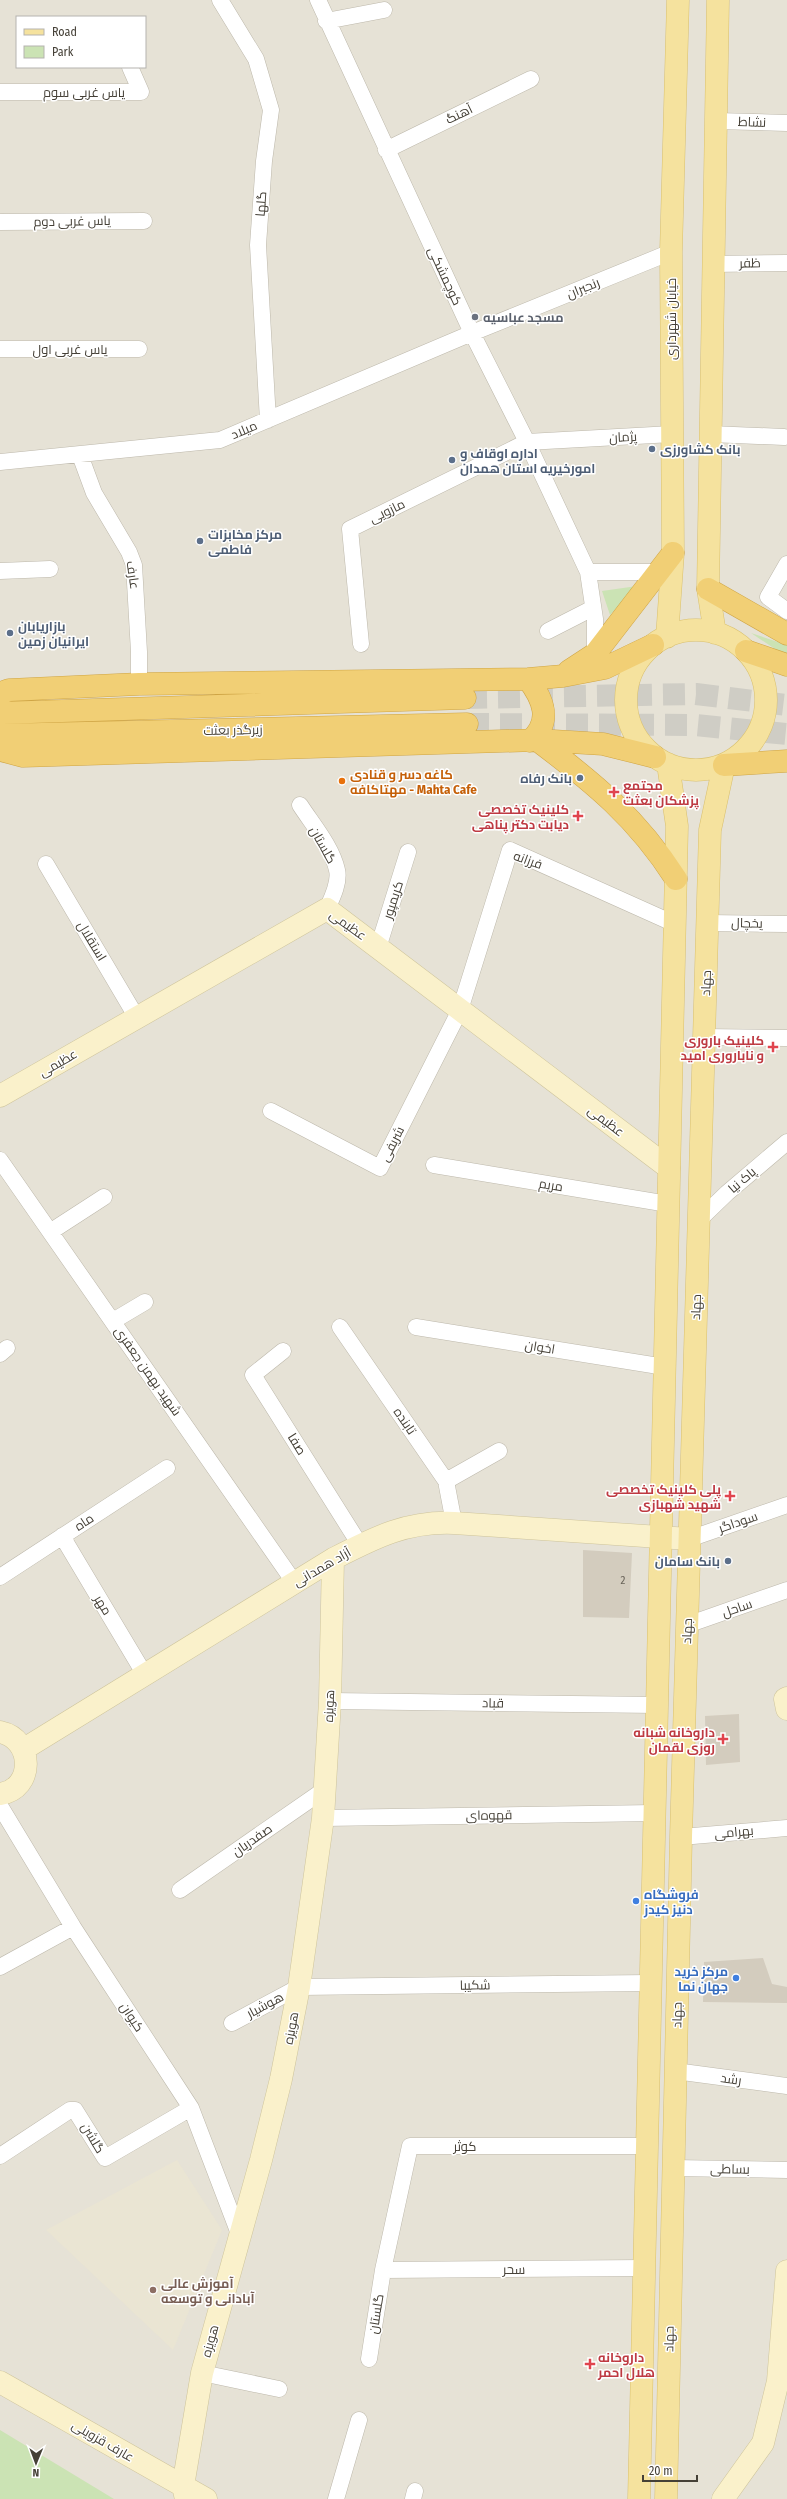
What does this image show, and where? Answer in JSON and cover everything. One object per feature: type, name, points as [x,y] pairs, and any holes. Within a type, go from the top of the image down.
[{"type":"highway","points":[[563,676],[594,654],[660,572],[673,553]]},
{"type":"highway","points":[[708,589],[787,634]]},
{"type":"highway","points":[[0,693],[9,690],[139,684],[528,679],[563,676],[605,668],[660,641]]},
{"type":"highway","points":[[746,651],[787,665]]},
{"type":"highway","points":[[528,679],[538,693],[544,710],[544,720],[534,740]]},
{"type":"highway","name":"زیرگذر بعثت","points":[[0,713],[465,698]]},
{"type":"highway","name":"زیرگذر بعثت","points":[[0,735],[467,724]]},
{"type":"highway","points":[[534,740],[590,780],[618,806],[655,847],[676,879]]},
{"type":"highway","points":[[0,750],[23,756],[534,740],[603,744],[662,761]]},
{"type":"highway","points":[[724,765],[787,761]]},
{"type":"main road","name":"خیابان شهرداری","points":[[660,641],[673,553],[671,252],[678,0]]},
{"type":"main road","points":[[716,633],[708,589],[718,0]]},
{"type":"main road","points":[[699,630],[716,633],[732,640],[746,651],[757,665],[764,681],[766,711],[755,739],[741,754],[724,765],[706,770],[686,770],[662,761],[635,735],[628,716],[626,697],[632,671],[641,657],[660,641],[683,632],[699,630]]},
{"type":"main road","name":"جهاد","points":[[639,2499],[677,826],[662,761]]},
{"type":"main road","name":"جهاد","points":[[666,2499],[681,1837],[710,830],[724,765]]},
{"type":"street","name":"گلها","points":[[220,0],[256,59],[271,110],[264,161],[258,245],[268,420]]},
{"type":"street","name":"کوچمشکی","points":[[318,0],[326,21],[472,333],[527,442],[588,572],[593,608],[594,654]]},
{"type":"street","points":[[326,21],[384,10]]},
{"type":"street","name":"یاس غربی سوم","points":[[0,92],[141,92],[130,68]]},
{"type":"street","name":"آهنگ","points":[[386,150],[531,79]]},
{"type":"street","name":"نشاط","points":[[716,121],[787,123]]},
{"type":"street","name":"یاس غربی دوم","points":[[0,222],[144,220]]},
{"type":"street","name":"رنجبران","points":[[472,333],[671,252]]},
{"type":"street","name":"ظفر","points":[[714,264],[787,263]]},
{"type":"street","name":"میلاد","points":[[0,462],[220,440],[472,333]]},
{"type":"street","name":"یاس غربی اول","points":[[0,350],[139,349]]},
{"type":"street","name":"پژمان","points":[[527,442],[672,434]]},
{"type":"street","points":[[710,434],[784,437]]},
{"type":"street","name":"مازویی","points":[[361,644],[350,529],[527,442]]},
{"type":"street","name":"عارف","points":[[80,455],[94,493],[129,552],[134,565],[140,652],[139,684]]},
{"type":"street","points":[[787,564],[768,597],[787,611]]},
{"type":"street","points":[[0,571],[50,569]]},
{"type":"street","points":[[588,572],[660,572]]},
{"type":"street","points":[[548,631],[593,608]]},
{"type":"street","name":"گلستان","points":[[300,805],[327,847],[337,871],[334,892],[327,909]]},
{"type":"street","name":"فرزانه","points":[[460,1010],[510,850],[675,924]]},
{"type":"street","name":"کریمپور","points":[[378,948],[408,852]]},
{"type":"street","name":"استقلال","points":[[46,864],[137,1018]]},
{"type":"street","name":"عظیمی","points":[[0,1096],[327,909],[669,1168]]},
{"type":"street","name":"یخچال","points":[[707,923],[787,924]]},
{"type":"street","name":"شریفی","points":[[271,1111],[380,1168],[460,1010]]},
{"type":"street","points":[[704,1037],[787,1038]]},
{"type":"street","name":"پاک نیا","points":[[699,1220],[726,1193],[787,1142]]},
{"type":"street","name":"شهید بهمن جعفری","points":[[0,1160],[294,1582]]},
{"type":"street","name":"مریم","points":[[434,1165],[668,1204]]},
{"type":"street","points":[[50,1232],[104,1198]]},
{"type":"street","points":[[113,1321],[144,1302]]},
{"type":"street","name":"تابنده","points":[[340,1327],[446,1481],[454,1523]]},
{"type":"street","name":"اخوان","points":[[416,1327],[665,1367]]},
{"type":"street","name":"صفا","points":[[283,1351],[253,1374],[360,1545]]},
{"type":"street","points":[[446,1481],[499,1451]]},
{"type":"street","name":"ماه","points":[[0,1577],[167,1468]]},
{"type":"street","name":"سوداگر","points":[[690,1539],[787,1505]]},
{"type":"street","name":"آزاد همدانی","points":[[24,1749],[333,1559],[360,1545],[409,1526],[429,1522],[454,1523],[690,1539]]},
{"type":"street","name":"مهر","points":[[62,1536],[145,1674]]},
{"type":"street","name":"هویزه","points":[[185,2492],[202,2373],[221,2299],[240,2239],[281,2079],[299,1987],[323,1818],[330,1701],[333,1559]]},
{"type":"street","name":"ساحل","points":[[687,1625],[787,1590]]},
{"type":"street","name":"قباد","points":[[330,1701],[657,1705]]},
{"type":"street","points":[[0,1732],[13,1737],[24,1749],[27,1760],[26,1771],[22,1781],[14,1789],[0,1794]]},
{"type":"street","name":"صفدریان","points":[[180,1890],[324,1790]]},
{"type":"street","name":"کیوان","points":[[0,1806],[73,1927],[191,2108],[240,2239]]},
{"type":"street","name":"قهوه‌ای","points":[[323,1818],[654,1813]]},
{"type":"street","name":"بهرامی","points":[[681,1837],[787,1828]]},
{"type":"street","points":[[0,1967],[73,1927]]},
{"type":"street","name":"شکیبا","points":[[299,1987],[650,1983]]},
{"type":"street","name":"هوشیار","points":[[232,2023],[299,1987]]},
{"type":"street","name":"رشد","points":[[676,2071],[787,2086]]},
{"type":"street","name":"گلشن","points":[[0,2156],[70,2110],[75,2110],[104,2158],[191,2108]]},
{"type":"street","name":"کوثر","points":[[383,2270],[410,2146],[647,2146]]},
{"type":"street","name":"بساطی","points":[[673,2168],[787,2170]]},
{"type":"street","name":"سحر","points":[[383,2270],[644,2268]]},
{"type":"street","name":"گلستان","points":[[369,2359],[383,2270]]},
{"type":"street","points":[[722,2499],[763,2442],[782,2380],[787,2271]]},
{"type":"street","points":[[202,2373],[279,2389]]},
{"type":"street","name":"عارف قزوینی","points":[[0,2382],[185,2492],[206,2499]]},
{"type":"street","points":[[336,2499],[360,2420]]},
{"type":"shaded area","points":[[0,0],[787,0],[787,2499],[0,2499]]},
{"type":"shaded area","name":"آموزش عالی آبادانی و توسعه","points":[[177,2160],[222,2230],[173,2350],[46,2230]]},
{"type":"green space","points":[[637,586],[610,615],[602,591]]},
{"type":"green space","points":[[751,633],[787,645],[787,657]]},
{"type":"green space","points":[[0,2430],[114,2499],[0,2499]]},
{"type":"building","points":[[583,1550],[632,1553],[629,1618],[583,1617]]},
{"type":"building","name":"داروخانه شبانه روزی لقمان","points":[[739,1714],[740,1762],[706,1765],[705,1716]]},
{"type":"building","name":"مرکز خرید جهان نما","points":[[763,1958],[772,1984],[787,1987],[787,2003],[703,2002],[704,1962]]},
{"type":"tunnel","points":[[465,698],[696,694],[787,705]]},
{"type":"tunnel","points":[[467,724],[695,725],[787,734]]},
{"type":"place","name":"مسجد عباسیه","points":[[475,317]]},
{"type":"place","name":"بانک کشاورزی","points":[[652,449]]},
{"type":"place","name":"اداره اوقاف و امورخیریه استان همدان","points":[[452,460]]},
{"type":"place","name":"مرکز مخابزات فاطمی","points":[[200,541]]},
{"type":"place","name":"بازاریابان ایرانیان زمین","points":[[10,633]]},
{"type":"place","name":"بانک رفاه","points":[[580,778]]},
{"type":"place","name":"کاغه دسر و قنادی مهتاکافه - Mahta Cafe","points":[[342,781]]},
{"type":"place","name":"مجتمع پزشکان بعثت","points":[[614,792]]},
{"type":"place","name":"کلینیک تخصصی دیابت دکتر پناهی","points":[[578,816]]},
{"type":"place","name":"کلینیک باروری و ناباروری امید","points":[[773,1047]]},
{"type":"place","name":"پلی کلینیک تخصصی شهید شهبازی","points":[[730,1496]]},
{"type":"place","name":"بانک سامان","points":[[728,1561]]},
{"type":"place","name":"داروخانه شبانه روزی لقمان","points":[[723,1739]]},
{"type":"place","name":"فروشگاه دنیز کیدز","points":[[636,1901]]},
{"type":"place","name":"مرکز خرید جهان نما","points":[[736,1978]]},
{"type":"place","name":"آموزش عالی آبادانی و توسعه","points":[[153,2290]]},
{"type":"place","name":"داروخانه هلال احمر","points":[[590,2364]]}]
